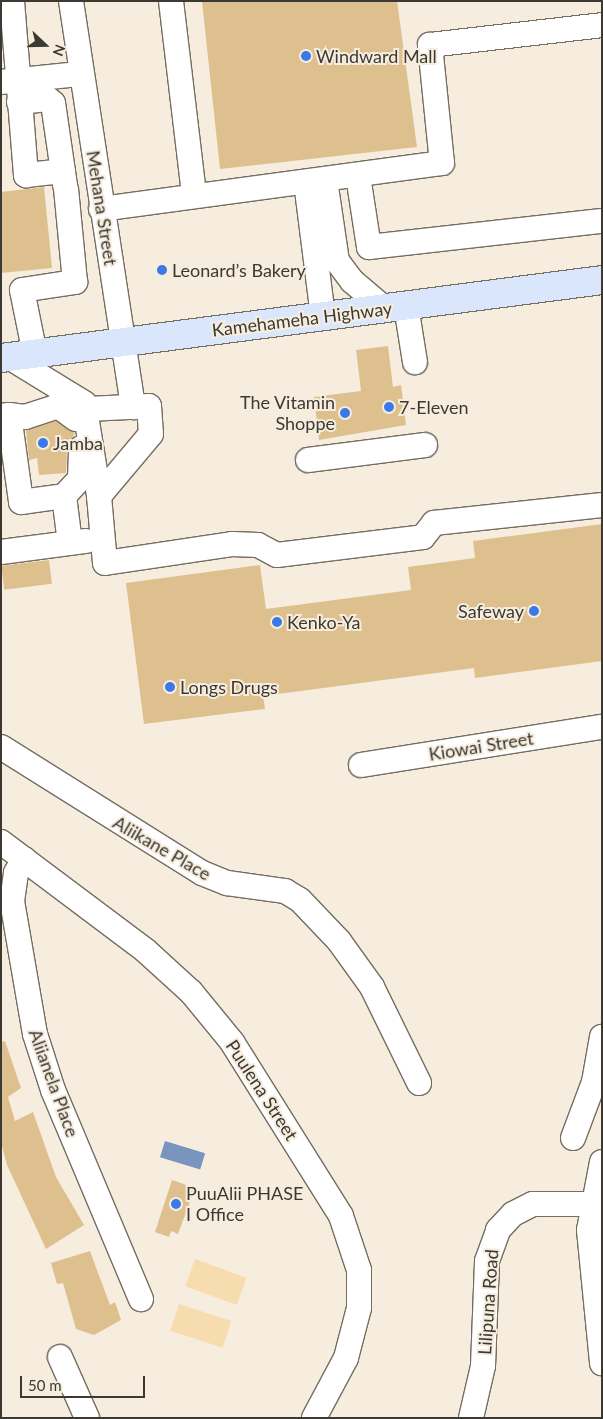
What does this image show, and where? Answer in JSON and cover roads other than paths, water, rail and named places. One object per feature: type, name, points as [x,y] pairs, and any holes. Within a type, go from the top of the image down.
[{"type":"main road","name":"Kamehameha Highway","points":[[15,357],[602,280]]},
{"type":"street","points":[[12,1],[12,88],[26,175],[98,184]]},
{"type":"street","name":"Mehana Street","points":[[71,1],[79,74],[124,342],[133,407]]},
{"type":"street","points":[[171,1],[194,194]]},
{"type":"street","points":[[102,209],[194,194],[358,176],[442,162],[430,45],[602,25]]},
{"type":"street","points":[[12,88],[79,74]]},
{"type":"street","points":[[12,88],[48,99],[53,103],[65,180],[75,282],[22,290],[15,357],[67,388],[81,420],[99,496],[105,563],[232,544],[258,545],[277,555],[423,537],[434,523],[602,505]]},
{"type":"street","points":[[358,176],[369,247],[602,221]]},
{"type":"street","points":[[316,181],[338,261],[352,281],[395,307],[415,362]]},
{"type":"street","points":[[316,181],[324,316]]},
{"type":"street","points":[[81,420],[82,472],[76,486],[64,496],[21,502],[5,416],[25,417],[58,406],[81,420],[133,407],[149,406],[151,434],[99,496]]},
{"type":"street","points":[[308,460],[425,445]]},
{"type":"street","points":[[64,496],[70,543]]},
{"type":"street","points":[[1,552],[103,539]]},
{"type":"street","name":"Kiowai Street","points":[[361,765],[602,727]]},
{"type":"street","name":"Aliikane Place","points":[[1,747],[202,873],[227,883],[275,889],[300,900],[339,941],[372,987],[419,1083]]},
{"type":"street","name":"Puulena Street","points":[[1,842],[146,951],[191,992],[232,1042],[341,1216],[359,1270],[359,1308],[346,1358],[314,1418]]},
{"type":"street","name":"Aliianela Place","points":[[24,859],[16,873],[12,901],[36,1034],[53,1090],[141,1299]]},
{"type":"street","points":[[573,1138],[594,1082],[602,1038]]},
{"type":"street","points":[[602,1162],[592,1204],[590,1249],[602,1363]]},
{"type":"street","name":"Lilipuna Road","points":[[471,1418],[483,1366],[487,1261],[498,1230],[513,1214],[533,1204],[592,1204]]},
{"type":"street","points":[[60,1357],[87,1418]]},
{"type":"water","points":[[165,1141],[205,1153],[200,1170],[160,1157]]},
{"type":"place","name":"Windward Mall","points":[[306,56]]},
{"type":"place","name":"Leonard’s Bakery","points":[[162,270]]},
{"type":"place","name":"7-Eleven","points":[[389,407]]},
{"type":"place","name":"The Vitamin Shoppe","points":[[345,413]]},
{"type":"place","name":"Jamba","points":[[43,443]]},
{"type":"place","name":"Safeway","points":[[534,611]]},
{"type":"place","name":"Kenko-Ya","points":[[277,622]]},
{"type":"place","name":"Longs Drugs","points":[[170,687]]},
{"type":"place","name":"PuuAlii PHASE I Office","points":[[176,1204]]}]
